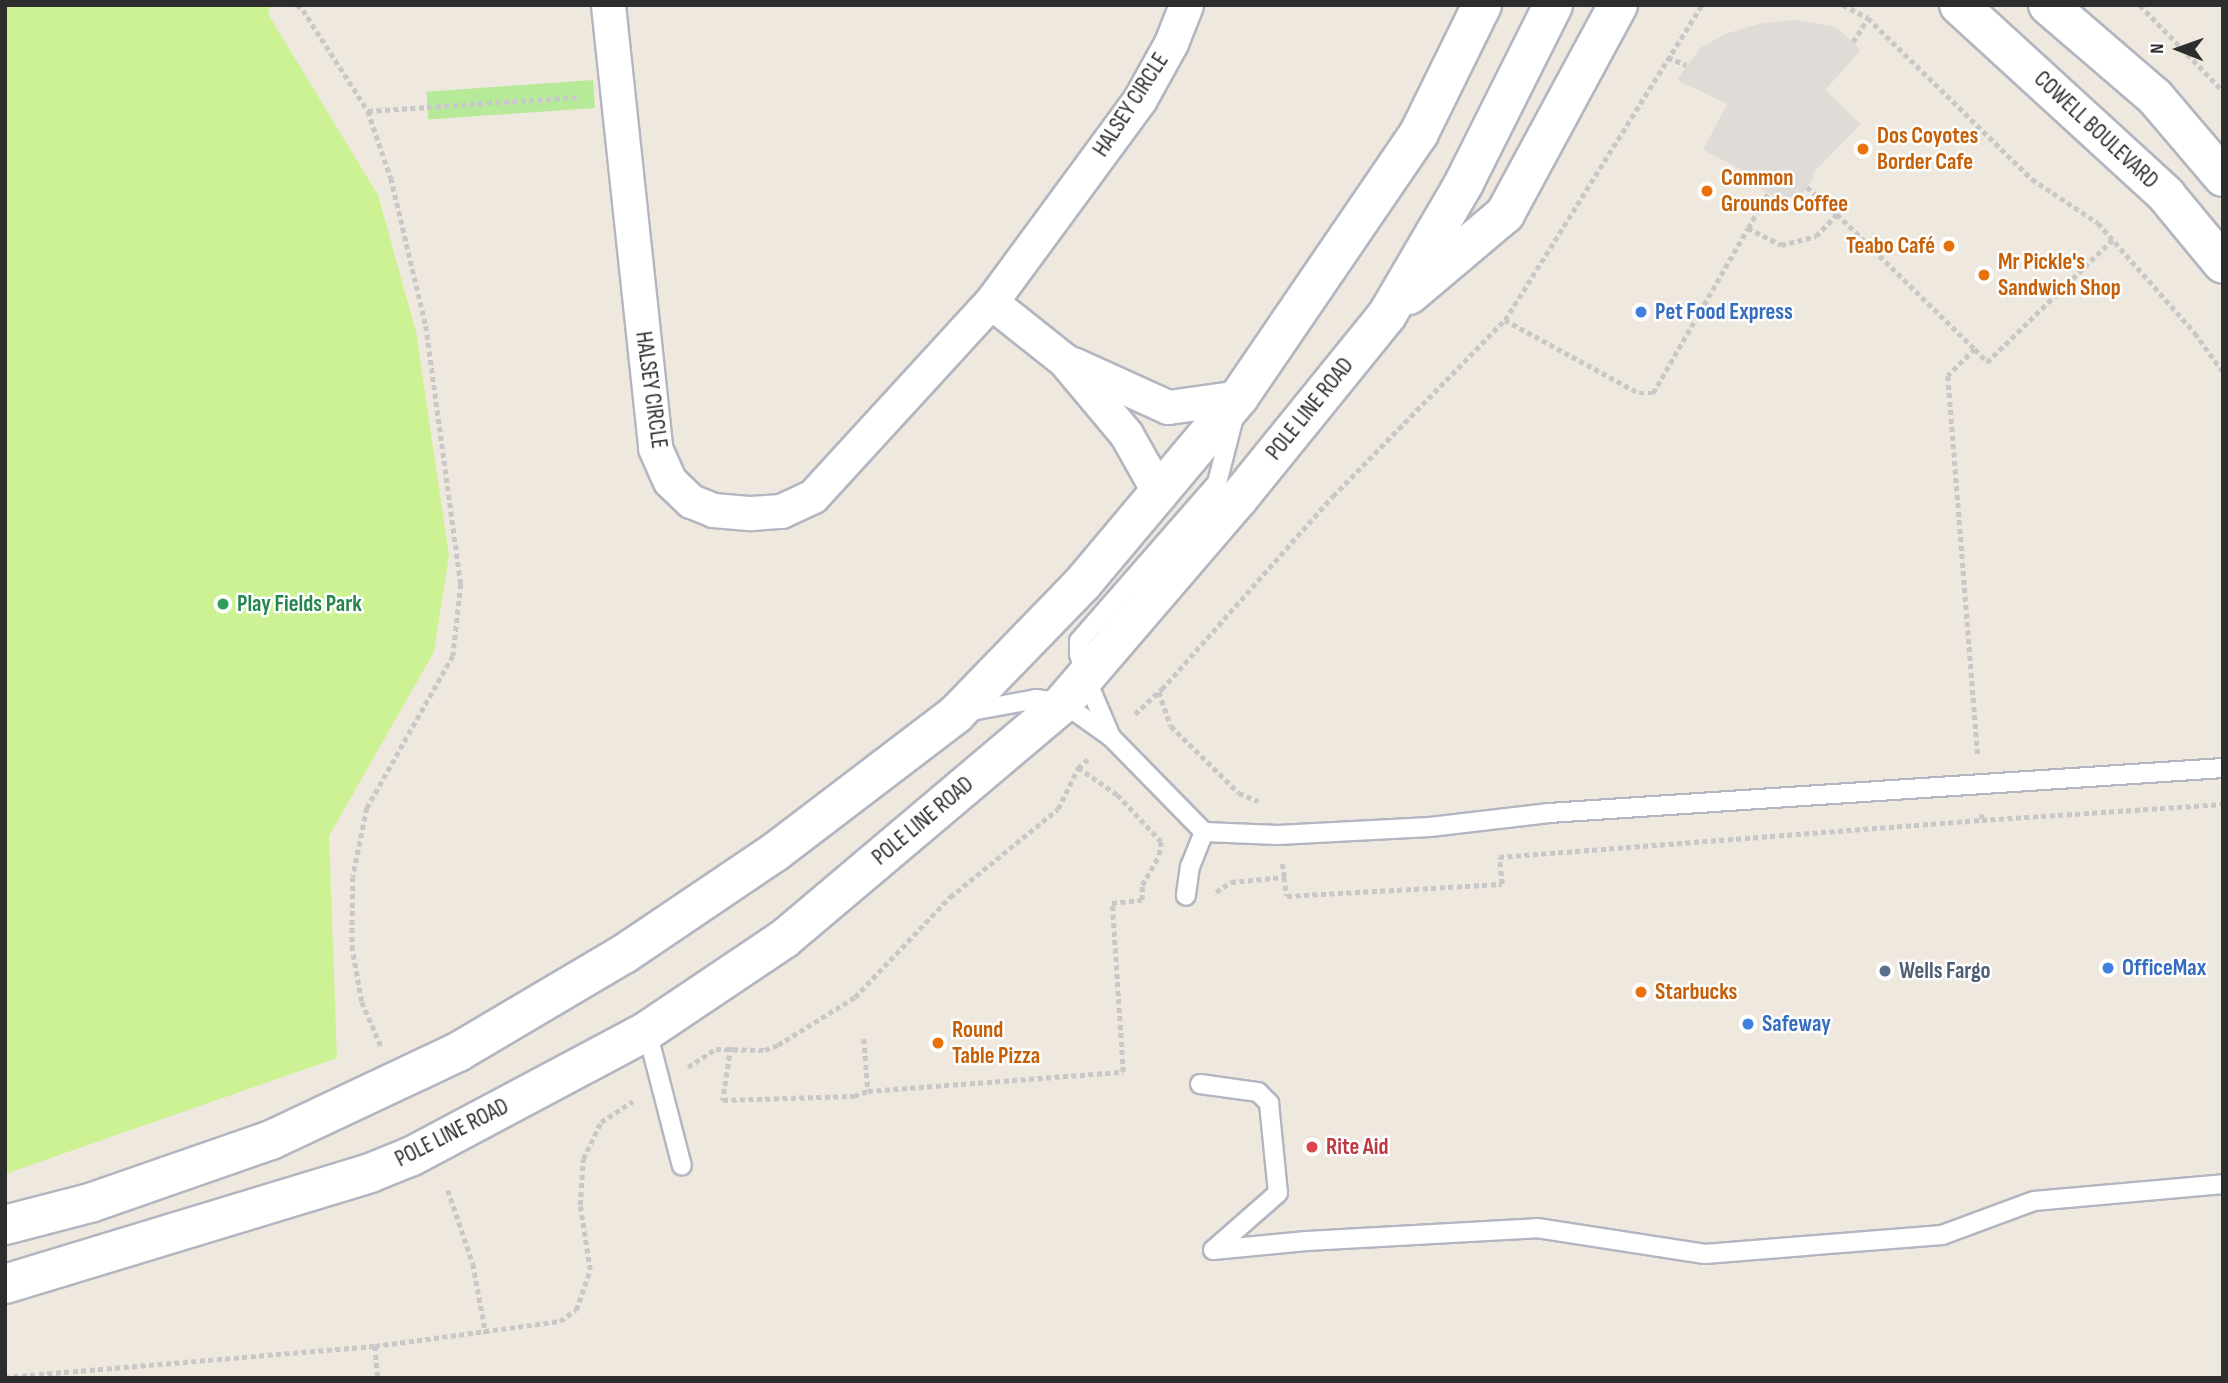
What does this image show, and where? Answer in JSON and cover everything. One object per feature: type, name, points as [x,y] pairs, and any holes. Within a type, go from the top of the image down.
[{"type":"main road","points":[[5,1225],[90,1203],[271,1140],[458,1052],[635,947],[775,852],[956,714],[1083,583],[1239,397],[1419,133],[1482,5]]},
{"type":"main road","name":"POLE LINE ROAD","points":[[5,1284],[370,1174],[412,1156],[647,1031],[784,939],[1074,689],[1238,499],[1387,315],[1464,183],[1553,5]]},
{"type":"main road","points":[[1387,315],[1505,214],[1618,5]]},
{"type":"main road","name":"COWELL BOULEVARD","points":[[1959,5],[2166,195],[2223,264]]},
{"type":"main road","points":[[2049,5],[2155,97],[2223,177]]},
{"type":"street","name":"HALSEY CIRCLE","points":[[608,5],[655,448],[670,481],[691,501],[713,510],[751,513],[780,511],[813,496],[991,302],[1140,99],[1171,43],[1186,5]]},
{"type":"street","points":[[991,302],[1064,360],[1126,434],[1160,494]]},
{"type":"street","points":[[1064,360],[1168,407],[1239,397]]},
{"type":"lane","points":[[1239,397],[1217,483],[1079,641],[1074,689],[1111,737],[1204,832],[1278,835],[1430,827],[1549,813],[2223,768]]},
{"type":"lane","points":[[956,714],[1074,689]]},
{"type":"lane","points":[[1074,689],[1111,737]]},
{"type":"lane","points":[[1186,896],[1190,866],[1204,832]]},
{"type":"lane","points":[[647,1031],[682,1166]]},
{"type":"lane","points":[[1200,1084],[1258,1093],[1269,1102],[1278,1193],[1213,1250],[1307,1241],[1537,1228],[1705,1254],[1942,1235],[2034,1201],[2223,1184]]},
{"type":"path","points":[[297,5],[303,10],[368,111],[391,178],[426,326],[461,583],[453,656],[366,808],[354,877],[352,946],[362,1002],[381,1047]]},
{"type":"path","points":[[303,10],[308,5]]},
{"type":"path","points":[[5,1377],[486,1334],[560,1321],[576,1310],[590,1270],[580,1205],[583,1159],[601,1122],[716,1049],[765,1049],[778,1045],[855,997],[950,897],[1058,809],[1078,768],[1162,689],[1334,496],[1504,320],[1702,5]]},
{"type":"path","points":[[1843,5],[1868,18],[2032,179],[2098,223],[2195,333],[2223,372]]},
{"type":"path","points":[[2140,5],[2223,92]]},
{"type":"path","points":[[1853,42],[1868,18]]},
{"type":"path","points":[[1668,57],[1686,65]]},
{"type":"path","points":[[368,111],[616,93]]},
{"type":"path","points":[[1807,187],[1987,362],[2113,239]]},
{"type":"path","points":[[1504,320],[1639,393],[1653,393],[1768,193]]},
{"type":"path","points":[[1748,228],[1782,244],[1816,236],[1837,214]]},
{"type":"path","points":[[1975,349],[1948,376],[1982,820],[1990,820]]},
{"type":"path","points":[[731,1047],[723,1100],[854,1096],[868,1091],[1123,1072],[1112,903],[1142,900],[1142,886],[1159,855],[1161,842],[1117,794],[1078,768]]},
{"type":"path","points":[[1284,877],[1287,896],[1502,884],[1499,857],[2223,804]]},
{"type":"path","points":[[864,1039],[868,1091]]},
{"type":"path","points":[[448,1190],[473,1264],[486,1334]]},
{"type":"path","points":[[375,1346],[378,1378]]},
{"type":"green space","name":"Play Fields Park","points":[[5,5],[271,5],[268,14],[378,195],[416,332],[449,555],[434,652],[329,836],[337,1058],[5,1174]]},
{"type":"green space","points":[[593,80],[595,108],[428,120],[426,92]]},
{"type":"shaded area","points":[[1796,20],[1836,27],[1861,50],[1825,90],[1861,124],[1813,173],[1814,177],[1802,195],[1777,199],[1760,188],[1760,179],[1703,150],[1727,104],[1677,80],[1700,48],[1728,33],[1763,23]]},
{"type":"place","name":"Dos Coyotes Border Cafe","points":[[1863,149]]},
{"type":"place","name":"Common Grounds Coffee","points":[[1707,191]]},
{"type":"place","name":"Teabo Café","points":[[1949,246]]},
{"type":"place","name":"Mr Pickle's Sandwich Shop","points":[[1984,275]]},
{"type":"place","name":"Pet Food Express","points":[[1641,312]]},
{"type":"place","name":"Play Fields Park","points":[[223,604]]},
{"type":"place","name":"OfficeMax","points":[[2108,968]]},
{"type":"place","name":"Wells Fargo","points":[[1885,971]]},
{"type":"place","name":"Starbucks","points":[[1641,992]]},
{"type":"place","name":"Safeway","points":[[1748,1024]]},
{"type":"place","name":"Round Table Pizza","points":[[938,1043]]},
{"type":"place","name":"Rite Aid","points":[[1312,1147]]}]
